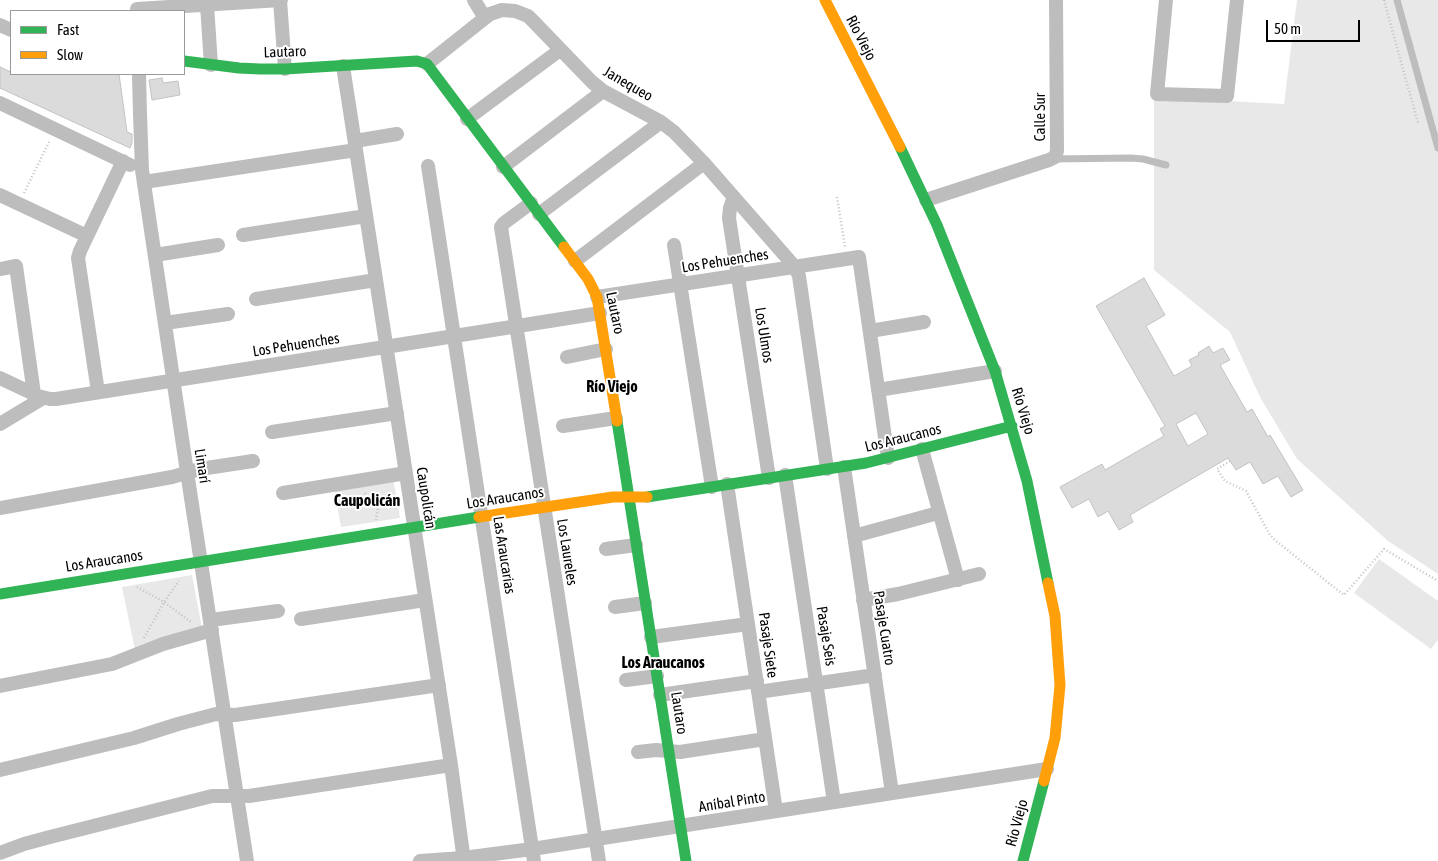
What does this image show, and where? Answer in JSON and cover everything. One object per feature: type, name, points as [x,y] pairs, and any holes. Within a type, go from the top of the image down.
[{"type":"street","points":[[137,7],[280,0],[286,69]]},
{"type":"street","points":[[474,0],[485,18]]},
{"type":"street","name":"Río Viejo","points":[[825,0],[926,200],[952,261],[995,371],[1027,481],[1055,616],[1060,685],[1055,738],[1023,861]]},
{"type":"street","name":"Calle Sur","points":[[926,200],[1052,159],[1057,151],[1056,0]]},
{"type":"street","points":[[1166,0],[1157,94],[1227,96],[1237,0]]},
{"type":"street","points":[[211,65],[212,3]]},
{"type":"street","name":"Janequeo","points":[[427,64],[485,18],[496,12],[502,10],[522,13],[534,22],[592,82],[604,91],[661,122],[674,132],[704,163],[795,267]]},
{"type":"street","points":[[468,120],[560,50]]},
{"type":"street","name":"Lautaro","points":[[185,62],[239,68],[286,69],[417,61],[427,64],[588,280],[597,297],[600,313],[686,861]]},
{"type":"street","name":"Caupolicán","points":[[343,66],[439,685],[463,859]]},
{"type":"street","name":"Limarí","points":[[140,75],[143,176],[187,472],[198,561],[225,714],[247,861]]},
{"type":"street","points":[[504,167],[604,91]]},
{"type":"street","points":[[0,103],[123,161],[143,176],[355,146],[397,134]]},
{"type":"street","points":[[535,209],[661,122]]},
{"type":"street","points":[[98,392],[79,264],[80,251],[123,161]]},
{"type":"street","points":[[575,261],[704,163]]},
{"type":"street","name":"Las Araucarias","points":[[428,166],[533,855]]},
{"type":"street","points":[[0,195],[87,236]]},
{"type":"street","name":"Los Ulmos","points":[[734,197],[729,214],[770,478]]},
{"type":"street","name":"Los Laureles","points":[[535,209],[504,223],[501,228],[599,861]]},
{"type":"street","points":[[243,235],[366,216]]},
{"type":"street","points":[[155,255],[218,244]]},
{"type":"street","points":[[674,245],[712,487]]},
{"type":"street","points":[[853,258],[870,331],[888,458]]},
{"type":"street","name":"Los Pehuenches","points":[[597,297],[853,258]]},
{"type":"street","points":[[0,270],[16,266],[39,396],[0,424]]},
{"type":"street","points":[[795,267],[799,276],[827,469]]},
{"type":"street","points":[[256,299],[376,280]]},
{"type":"street","name":"Los Pehuenches","points":[[0,378],[39,396],[56,399],[600,313]]},
{"type":"street","points":[[165,323],[228,314]]},
{"type":"street","points":[[870,331],[924,322]]},
{"type":"street","points":[[566,357],[606,349]]},
{"type":"street","points":[[878,390],[995,371]]},
{"type":"street","points":[[272,432],[396,413]]},
{"type":"street","points":[[563,426],[616,418]]},
{"type":"street","name":"Los Araucanos","points":[[0,594],[482,516],[614,497],[645,497],[844,467],[888,458],[1012,426]]},
{"type":"street","points":[[922,449],[938,513],[958,580]]},
{"type":"street","points":[[0,508],[172,477],[200,469],[253,460]]},
{"type":"street","name":"Pasaje Cuatro","points":[[844,467],[892,793]]},
{"type":"street","points":[[283,493],[406,473]]},
{"type":"street","name":"Pasaje Seis","points":[[785,475],[834,802]]},
{"type":"street","name":"Pasaje Siete","points":[[727,484],[776,811]]},
{"type":"street","points":[[854,536],[938,513]]},
{"type":"street","points":[[606,549],[636,545]]},
{"type":"street","points":[[863,600],[898,594],[979,574]]},
{"type":"street","points":[[301,619],[425,600]]},
{"type":"street","points":[[615,607],[646,603]]},
{"type":"street","points":[[0,686],[112,664],[209,628],[278,611]]},
{"type":"street","points":[[651,637],[748,624]]},
{"type":"street","points":[[660,695],[758,686],[817,684],[875,675]]},
{"type":"street","points":[[626,680],[657,676]]},
{"type":"street","points":[[0,770],[134,738],[216,714],[235,715],[439,685]]},
{"type":"street","points":[[638,752],[656,750],[680,752],[766,739]]},
{"type":"street","points":[[0,853],[42,839],[212,796],[249,796],[451,765]]},
{"type":"street","name":"Aníbal Pinto","points":[[420,861],[533,855],[596,839],[1047,769]]},
{"type":"lane","points":[[1397,0],[1438,148]]},
{"type":"lane","points":[[1052,159],[1131,158],[1144,159],[1166,165]]},
{"type":"path","points":[[1384,0],[1418,123]]},
{"type":"path","points":[[19,204],[55,129]]},
{"type":"path","points":[[837,197],[853,258]]},
{"type":"path","points":[[1230,461],[1217,468],[1225,481],[1246,492],[1270,535],[1344,595],[1384,549],[1438,581]]},
{"type":"path","points":[[356,481],[378,507],[374,534]]},
{"type":"path","points":[[378,507],[410,501]]},
{"type":"path","points":[[134,657],[164,602],[198,561]]},
{"type":"path","points":[[113,575],[209,628]]},
{"type":"shaded area","points":[[1297,0],[1438,0],[1438,574],[1388,541],[1297,459],[1260,397],[1230,332],[1154,270],[1154,97],[1284,104]]},
{"type":"shaded area","points":[[393,478],[400,518],[341,527],[334,487]]},
{"type":"shaded area","points":[[1379,559],[1438,601],[1438,640],[1431,649],[1354,593]]},
{"type":"shaded area","points":[[192,575],[202,628],[135,650],[122,587]]},
{"type":"building","points":[[0,67],[10,72],[10,75],[119,75],[127,132],[132,134],[130,148],[0,88]]},
{"type":"building","points":[[162,78],[163,83],[178,81],[180,95],[152,100],[149,80]]},
{"type":"building","points":[[1144,278],[1165,315],[1146,326],[1174,376],[1192,366],[1189,360],[1199,355],[1198,353],[1209,346],[1213,353],[1223,348],[1230,360],[1220,365],[1247,412],[1252,409],[1303,490],[1291,497],[1278,476],[1263,484],[1250,462],[1236,470],[1228,458],[1130,515],[1133,522],[1119,530],[1108,511],[1098,517],[1089,499],[1072,508],[1060,487],[1102,464],[1105,470],[1164,436],[1160,429],[1165,426],[1096,306]],"holes":[[[1196,413],[1208,434],[1188,446],[1176,424]]]},
{"type":"traffic: fast","points":[[185,61],[260,69],[417,61],[427,64],[564,247]]},
{"type":"traffic: fast","points":[[900,147],[937,225],[995,371],[1027,481],[1048,583]]},
{"type":"traffic: fast","points":[[617,421],[686,861]]},
{"type":"traffic: fast","points":[[647,497],[866,463],[1012,426]]},
{"type":"traffic: fast","points":[[0,594],[479,517]]},
{"type":"traffic: fast","points":[[1023,861],[1044,781]]},
{"type":"traffic: slow","points":[[825,0],[900,147]]},
{"type":"traffic: slow","points":[[564,247],[588,279],[597,297],[617,421]]},
{"type":"traffic: slow","points":[[479,517],[613,497],[647,497]]},
{"type":"traffic: slow","points":[[1044,781],[1055,738],[1060,685],[1055,616],[1048,583]]},
{"type":"district","name":"Río Viejo","points":[[612,387]]},
{"type":"district","name":"Caupolicán","points":[[367,501]]},
{"type":"district","name":"Los Araucanos","points":[[663,663]]}]
